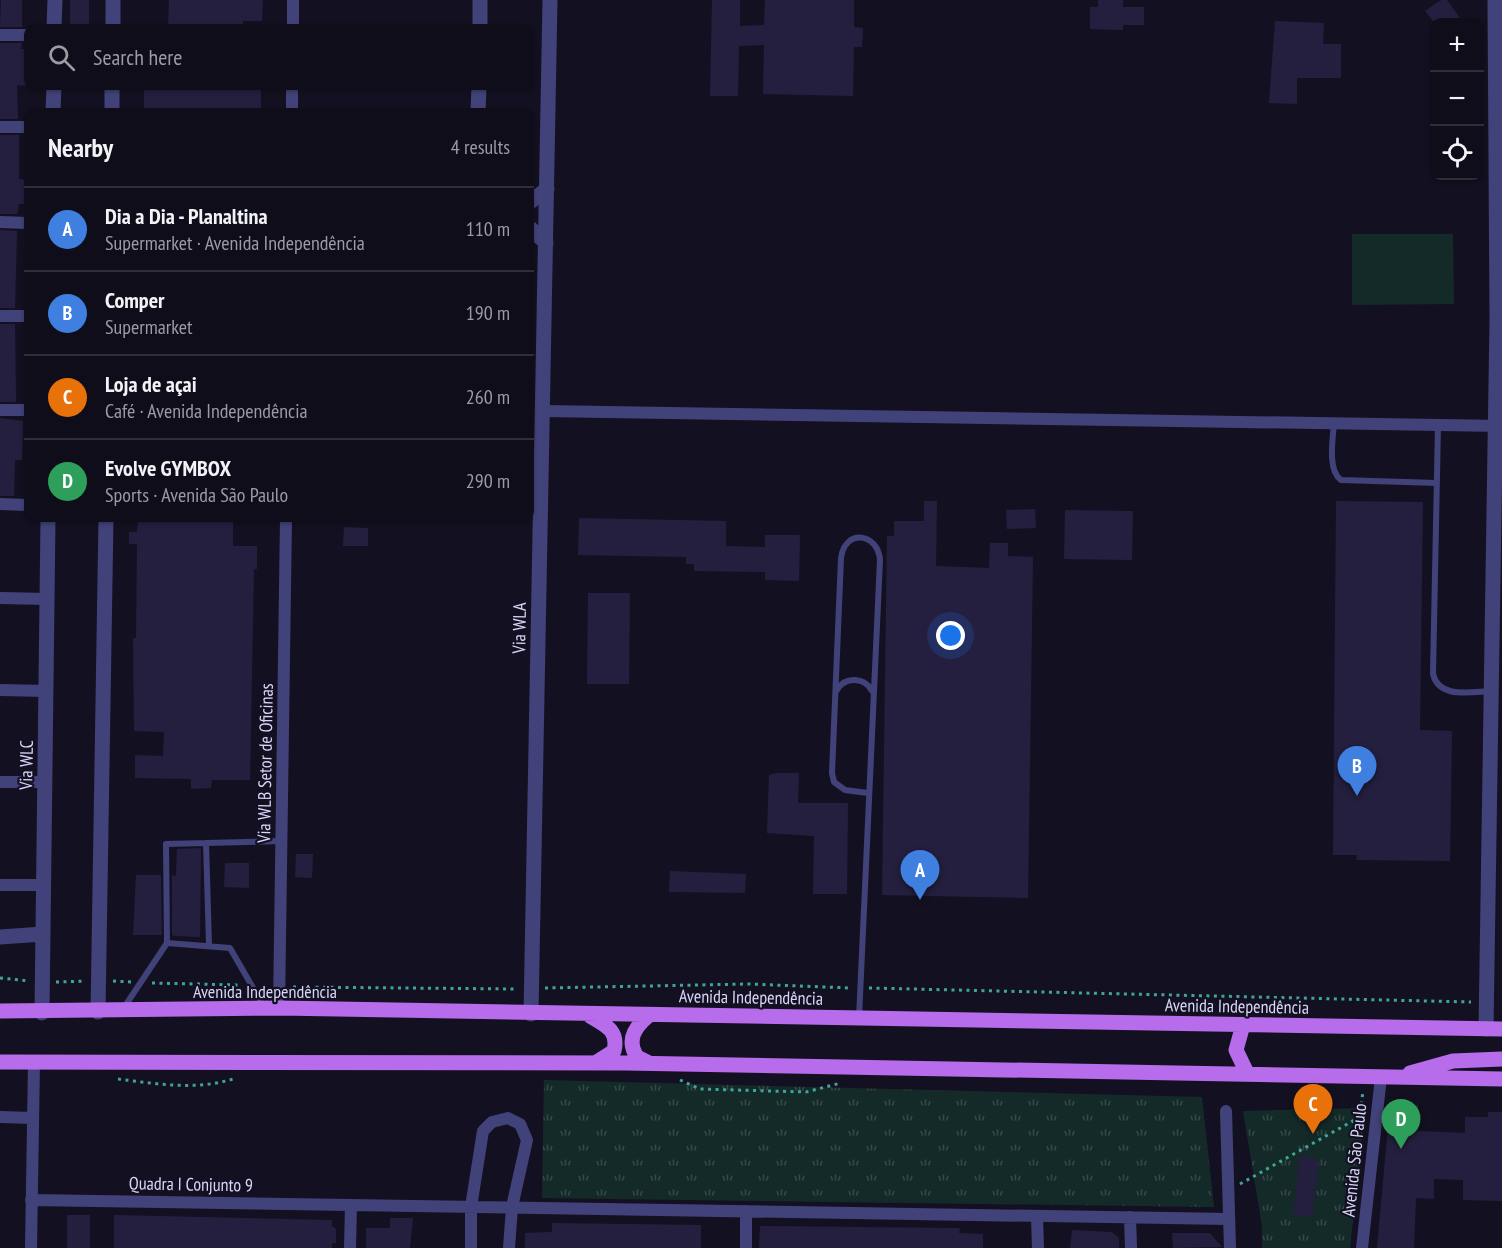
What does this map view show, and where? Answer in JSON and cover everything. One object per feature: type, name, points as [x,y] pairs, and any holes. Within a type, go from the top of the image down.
[{"type":"main road","name":"Avenida Independência","points":[[0,1011],[42,1013],[272,1008],[1502,1029]]},
{"type":"main road","points":[[588,1014],[614,1032],[616,1041],[614,1051],[595,1063]]},
{"type":"main road","points":[[648,1016],[635,1028],[632,1047],[637,1057],[650,1064]]},
{"type":"main road","points":[[1243,1025],[1236,1050],[1248,1073]]},
{"type":"main road","points":[[1385,1081],[1453,1060],[1502,1059]]},
{"type":"main road","points":[[0,1062],[595,1063],[1248,1073],[1385,1081],[1502,1078]]},
{"type":"street","points":[[54,24],[55,0]]},
{"type":"street","points":[[113,0],[113,24]]},
{"type":"street","points":[[293,0],[293,24]]},
{"type":"street","points":[[480,0],[480,24]]},
{"type":"street","name":"Via WLA","points":[[531,1014],[550,0]]},
{"type":"street","points":[[1486,1029],[1491,691],[1499,426],[1495,0]]},
{"type":"street","points":[[0,34],[24,35]]},
{"type":"street","points":[[53,108],[54,90]]},
{"type":"street","points":[[112,90],[112,108]]},
{"type":"street","points":[[292,90],[292,108]]},
{"type":"street","points":[[478,108],[479,90]]},
{"type":"street","points":[[0,127],[24,127]]},
{"type":"street","points":[[534,199],[547,189]]},
{"type":"street","points":[[0,222],[24,223]]},
{"type":"street","points":[[534,232],[546,243]]},
{"type":"street","points":[[0,316],[24,316]]},
{"type":"street","points":[[0,410],[24,410]]},
{"type":"street","points":[[543,411],[1499,426]]},
{"type":"street","points":[[0,504],[24,505]]},
{"type":"street","name":"Via WLC","points":[[42,1013],[48,522]]},
{"type":"street","points":[[98,1012],[106,522]]},
{"type":"street","name":"Via WLB Setor de Oficinas","points":[[272,1008],[279,987],[286,522]]},
{"type":"street","points":[[0,598],[47,599]]},
{"type":"street","points":[[0,690],[46,691]]},
{"type":"street","points":[[0,782],[45,782]]},
{"type":"street","points":[[0,885],[44,885]]},
{"type":"street","points":[[0,937],[43,934]]},
{"type":"street","points":[[31,1248],[34,1063]]},
{"type":"street","name":"Avenida São Paulo","points":[[1362,1248],[1385,1081]]},
{"type":"street","points":[[1226,1111],[1230,1248]]},
{"type":"street","points":[[0,1118],[33,1118]]},
{"type":"street","points":[[471,1248],[471,1207],[483,1131],[492,1122],[508,1118],[520,1124],[527,1140],[512,1207],[509,1248]]},
{"type":"street","name":"Quadra I Conjunto 9","points":[[31,1200],[1229,1219]]},
{"type":"street","points":[[350,1248],[351,1205]]},
{"type":"street","points":[[746,1211],[746,1248]]},
{"type":"street","points":[[1037,1216],[1038,1248]]},
{"type":"street","points":[[1130,1217],[1131,1248]]},
{"type":"lane","points":[[1334,423],[1333,464],[1337,477],[1341,480],[1437,483]]},
{"type":"lane","points":[[1438,425],[1432,674],[1435,682],[1446,691],[1491,691]]},
{"type":"lane","points":[[859,1018],[879,553],[868,539],[857,537],[848,540],[843,547],[834,782],[845,790],[868,793]]},
{"type":"lane","points":[[836,691],[840,685],[856,680],[869,686],[872,692]]},
{"type":"lane","points":[[121,1012],[167,944],[166,844],[282,842]]},
{"type":"lane","points":[[206,843],[209,945]]},
{"type":"lane","points":[[167,944],[230,948],[252,986],[272,1008]]},
{"type":"path","points":[[0,978],[42,983],[99,981],[252,986]]},
{"type":"path","points":[[279,987],[531,989],[749,984],[1486,1003]]},
{"type":"path","points":[[114,1078],[178,1086],[218,1084],[244,1076]]},
{"type":"path","points":[[676,1078],[700,1089],[806,1092],[847,1082]]},
{"type":"path","points":[[1355,1088],[1363,1088],[1385,1081]]},
{"type":"path","points":[[1228,1191],[1360,1117],[1363,1088]]},
{"type":"green space","points":[[1352,234],[1453,234],[1454,304],[1352,305]]},
{"type":"green space","points":[[544,1080],[1202,1097],[1214,1207],[542,1198]]},
{"type":"green space","points":[[1365,1108],[1350,1248],[1262,1248],[1262,1226],[1243,1111]]},
{"type":"building","points":[[1,0],[22,0],[22,27],[0,27]]},
{"type":"building","points":[[70,0],[89,0],[89,24],[70,24]]},
{"type":"building","points":[[169,0],[263,0],[262,21],[243,21],[243,24],[168,24]]},
{"type":"building","points":[[712,0],[740,0],[740,26],[764,25],[765,0],[854,0],[854,27],[863,28],[862,47],[854,47],[853,96],[763,94],[764,45],[739,46],[738,96],[710,96]]},
{"type":"building","points":[[1098,0],[1123,0],[1123,7],[1144,7],[1144,25],[1123,25],[1123,30],[1090,29],[1090,7],[1098,7]]},
{"type":"building","points":[[1441,0],[1447,0],[1460,18],[1431,18],[1425,11]]},
{"type":"building","points":[[1275,21],[1324,23],[1323,44],[1341,44],[1341,78],[1297,78],[1297,104],[1269,103]]},
{"type":"building","points":[[0,43],[22,43],[24,86],[17,85],[18,119],[0,119]]},
{"type":"building","points":[[144,90],[261,90],[261,108],[144,108]]},
{"type":"building","points":[[0,135],[19,135],[19,179],[24,180],[24,204],[19,204],[17,214],[0,214]]},
{"type":"building","points":[[0,230],[17,231],[15,308],[0,308]]},
{"type":"building","points":[[0,324],[15,324],[16,402],[0,402]]},
{"type":"building","points":[[0,418],[23,421],[22,460],[15,460],[14,496],[0,496]]},
{"type":"building","points":[[924,501],[937,501],[936,566],[989,568],[990,543],[1008,543],[1008,556],[1033,557],[1028,898],[882,895],[887,536],[894,536],[894,521],[924,521]]},
{"type":"building","points":[[1336,501],[1423,502],[1420,730],[1452,731],[1450,861],[1356,860],[1357,855],[1333,855]]},
{"type":"building","points":[[1035,509],[1036,528],[1007,529],[1006,510]]},
{"type":"building","points":[[1065,510],[1133,511],[1132,560],[1064,559]]},
{"type":"building","points":[[579,518],[726,521],[726,546],[765,547],[765,535],[800,535],[799,581],[765,580],[765,572],[694,571],[694,564],[686,564],[686,557],[578,555]]},
{"type":"building","points":[[138,522],[233,522],[233,546],[257,546],[257,569],[254,569],[250,780],[212,780],[211,788],[191,789],[191,779],[135,778],[135,755],[163,756],[164,732],[134,731],[133,638],[136,638],[137,544],[129,544],[129,532],[137,532]]},
{"type":"building","points":[[344,527],[368,528],[368,546],[343,546]]},
{"type":"building","points":[[588,593],[630,593],[629,684],[587,684]]},
{"type":"building","points":[[799,773],[798,803],[848,803],[847,894],[813,894],[814,836],[767,833],[769,775]]},
{"type":"building","points":[[201,848],[200,937],[175,936],[172,935],[172,875],[176,876],[177,849]]},
{"type":"building","points":[[296,854],[313,854],[312,878],[295,877]]},
{"type":"building","points":[[225,863],[249,863],[249,888],[224,887]]},
{"type":"building","points":[[670,871],[746,874],[745,893],[669,892]]},
{"type":"building","points":[[136,875],[161,875],[162,935],[133,935]]},
{"type":"building","points":[[1390,1104],[1418,1105],[1418,1131],[1465,1133],[1465,1117],[1488,1117],[1488,1112],[1502,1112],[1502,1201],[1463,1200],[1463,1180],[1434,1179],[1434,1199],[1416,1198],[1414,1248],[1377,1248]]},
{"type":"building","points":[[1300,1156],[1319,1159],[1312,1217],[1293,1215]]},
{"type":"building","points":[[67,1215],[90,1215],[90,1248],[67,1248]]},
{"type":"building","points":[[114,1215],[332,1220],[332,1226],[336,1229],[336,1243],[332,1243],[332,1248],[114,1248]]},
{"type":"building","points":[[390,1218],[413,1218],[410,1248],[366,1248],[366,1228],[390,1228]]},
{"type":"building","points":[[552,1223],[701,1225],[701,1248],[525,1248],[525,1233],[552,1232]]},
{"type":"building","points":[[760,1226],[960,1228],[959,1233],[983,1234],[983,1248],[759,1248]]},
{"type":"building","points":[[1072,1230],[1112,1232],[1119,1238],[1119,1248],[1070,1248]]},
{"type":"building","points":[[1172,1233],[1210,1233],[1222,1247],[1173,1248]]},
{"type":"place","name":"Comper","points":[[1357,796]]},
{"type":"place","name":"Dia a Dia - Planaltina","points":[[920,900]]},
{"type":"place","name":"Loja de açai","points":[[1313,1134]]},
{"type":"place","name":"Evolve GYMBOX","points":[[1401,1149]]}]
